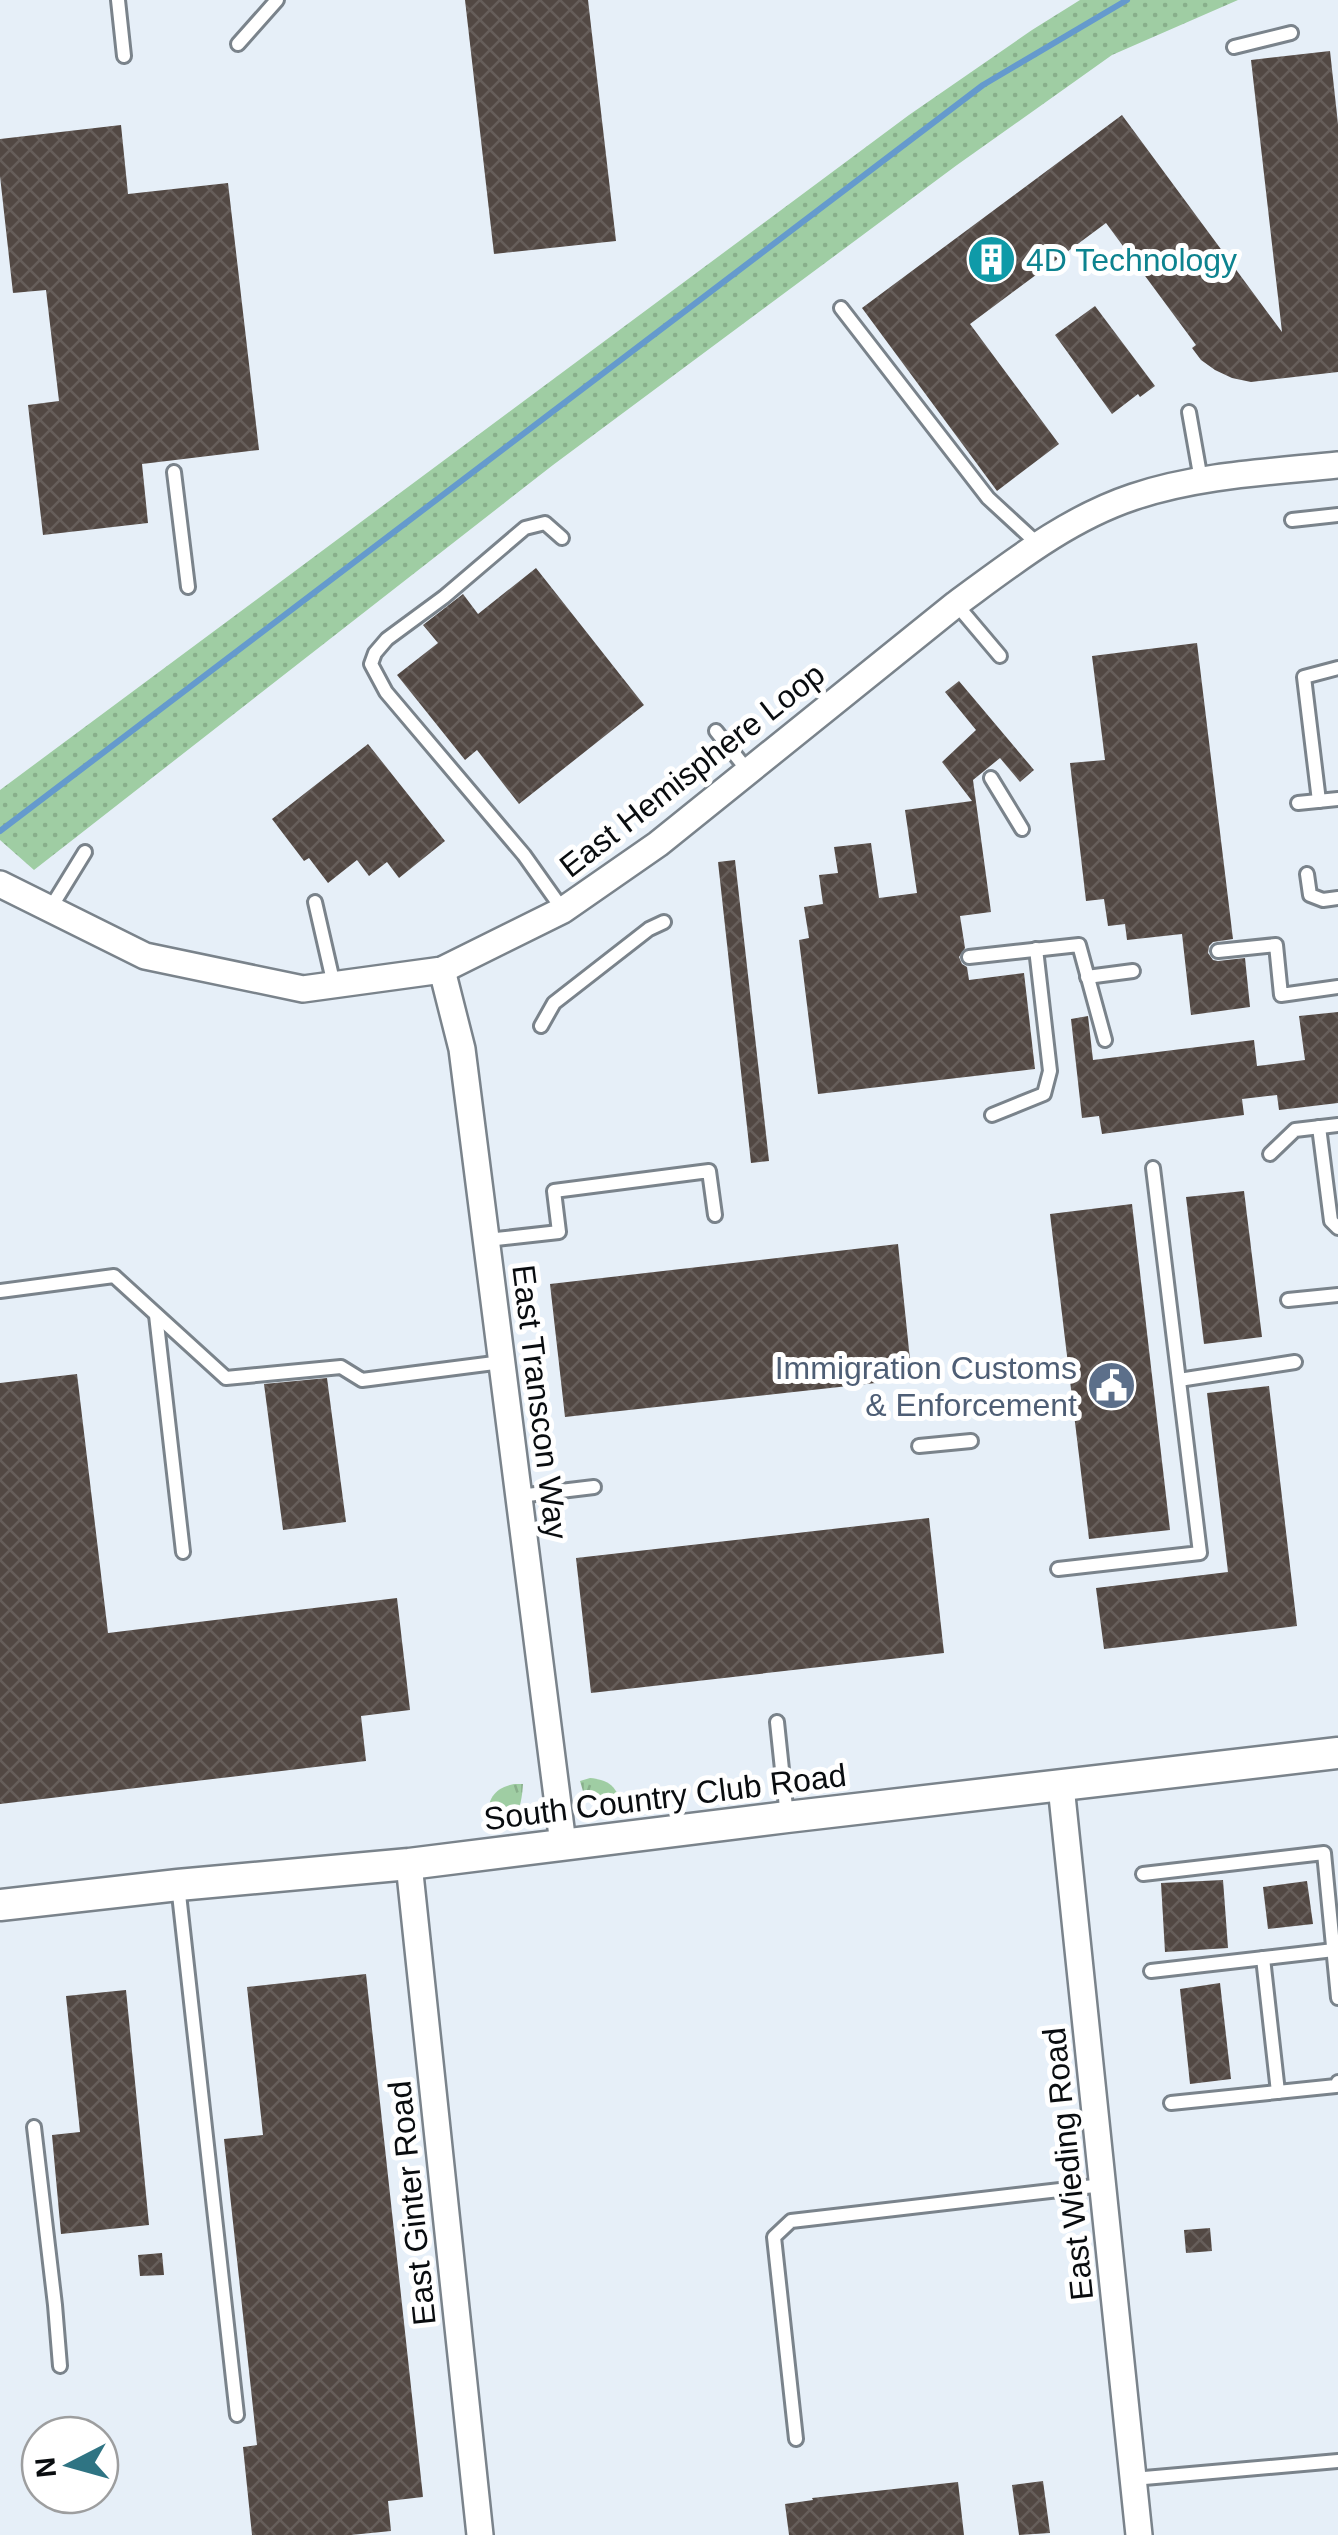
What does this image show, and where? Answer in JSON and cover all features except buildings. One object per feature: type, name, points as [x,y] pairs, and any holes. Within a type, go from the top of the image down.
[{"type":"street","name":"East Hemisphere Loop","points":[[0,884],[146,956],[303,989],[442,970],[563,910],[658,844],[956,604],[1072,524],[1133,496],[1201,480],[1338,465]]},
{"type":"street","name":"East Transcon Way","points":[[442,970],[462,1049],[563,1844]]},
{"type":"street","name":"South Country Club Road","points":[[0,1905],[409,1864],[787,1816],[1338,1754]]},
{"type":"street","name":"East Wieding Road","points":[[1061,1786],[1139,2535]]},
{"type":"street","name":"East Ginter Road","points":[[409,1864],[480,2535]]},
{"type":"lane","points":[[118,0],[124,56]]},
{"type":"lane","points":[[238,44],[277,0]]},
{"type":"lane","points":[[1234,47],[1291,33]]},
{"type":"lane","points":[[841,308],[988,498],[1039,545]]},
{"type":"lane","points":[[1189,412],[1201,480]]},
{"type":"lane","points":[[174,472],[188,587]]},
{"type":"lane","points":[[1292,520],[1338,516]]},
{"type":"lane","points":[[562,538],[545,523],[525,528],[387,639],[375,653],[372,664],[386,692],[524,855],[563,910]]},
{"type":"lane","points":[[956,604],[1000,656]]},
{"type":"lane","points":[[1319,801],[1304,677],[1338,668]]},
{"type":"lane","points":[[716,731],[748,772]]},
{"type":"lane","points":[[991,778],[1022,829]]},
{"type":"lane","points":[[1298,804],[1338,799]]},
{"type":"lane","points":[[50,909],[85,852]]},
{"type":"lane","points":[[1307,874],[1310,895],[1323,900],[1338,898]]},
{"type":"lane","points":[[315,902],[334,985]]},
{"type":"lane","points":[[542,1026],[554,1003],[649,929],[664,922]]},
{"type":"lane","points":[[969,957],[1079,945],[1105,1040]]},
{"type":"lane","points":[[1218,951],[1276,945],[1281,995],[1338,987]]},
{"type":"lane","points":[[992,1115],[1044,1094],[1050,1071],[1036,949]]},
{"type":"lane","points":[[1087,977],[1133,971]]},
{"type":"lane","points":[[1270,1154],[1295,1130],[1338,1125]]},
{"type":"lane","points":[[1319,1128],[1331,1221],[1338,1228]]},
{"type":"lane","points":[[1058,1570],[1200,1553],[1153,1168]]},
{"type":"lane","points":[[486,1240],[559,1232],[554,1190],[709,1171],[715,1215]]},
{"type":"lane","points":[[0,1291],[114,1276],[226,1378],[341,1366],[362,1380],[502,1362]]},
{"type":"lane","points":[[1288,1300],[1338,1295]]},
{"type":"lane","points":[[156,1315],[183,1552]]},
{"type":"lane","points":[[1179,1380],[1295,1362]]},
{"type":"lane","points":[[919,1446],[971,1442]]},
{"type":"lane","points":[[518,1496],[594,1487]]},
{"type":"lane","points":[[777,1722],[787,1816]]},
{"type":"lane","points":[[1143,1874],[1324,1853],[1338,1998]]},
{"type":"lane","points":[[178,1885],[236,2415]]},
{"type":"lane","points":[[1152,1971],[1334,1950]]},
{"type":"lane","points":[[1264,1958],[1278,2092]]},
{"type":"lane","points":[[1171,2103],[1336,2086],[1338,2082]]},
{"type":"lane","points":[[34,2127],[60,2366]]},
{"type":"lane","points":[[796,2439],[774,2237],[791,2221],[1103,2184]]},
{"type":"lane","points":[[1133,2478],[1338,2461]]},
{"type":"green space","points":[[1080,0],[1238,0],[1112,55],[957,165],[553,465],[34,870],[0,840],[0,790],[909,115]]},
{"type":"green space","points":[[590,1778],[613,1788],[621,1812],[607,1813],[585,1798],[580,1781]]},
{"type":"green space","points":[[523,1784],[516,1814],[489,1828],[491,1799],[499,1790]]},
{"type":"waterway","points":[[0,831],[983,85],[1127,0]]},
{"type":"place","name":"4D Technology","points":[[991,260]]},
{"type":"place","name":"Immigration Customs & Enforcement","points":[[1112,1386]]}]
